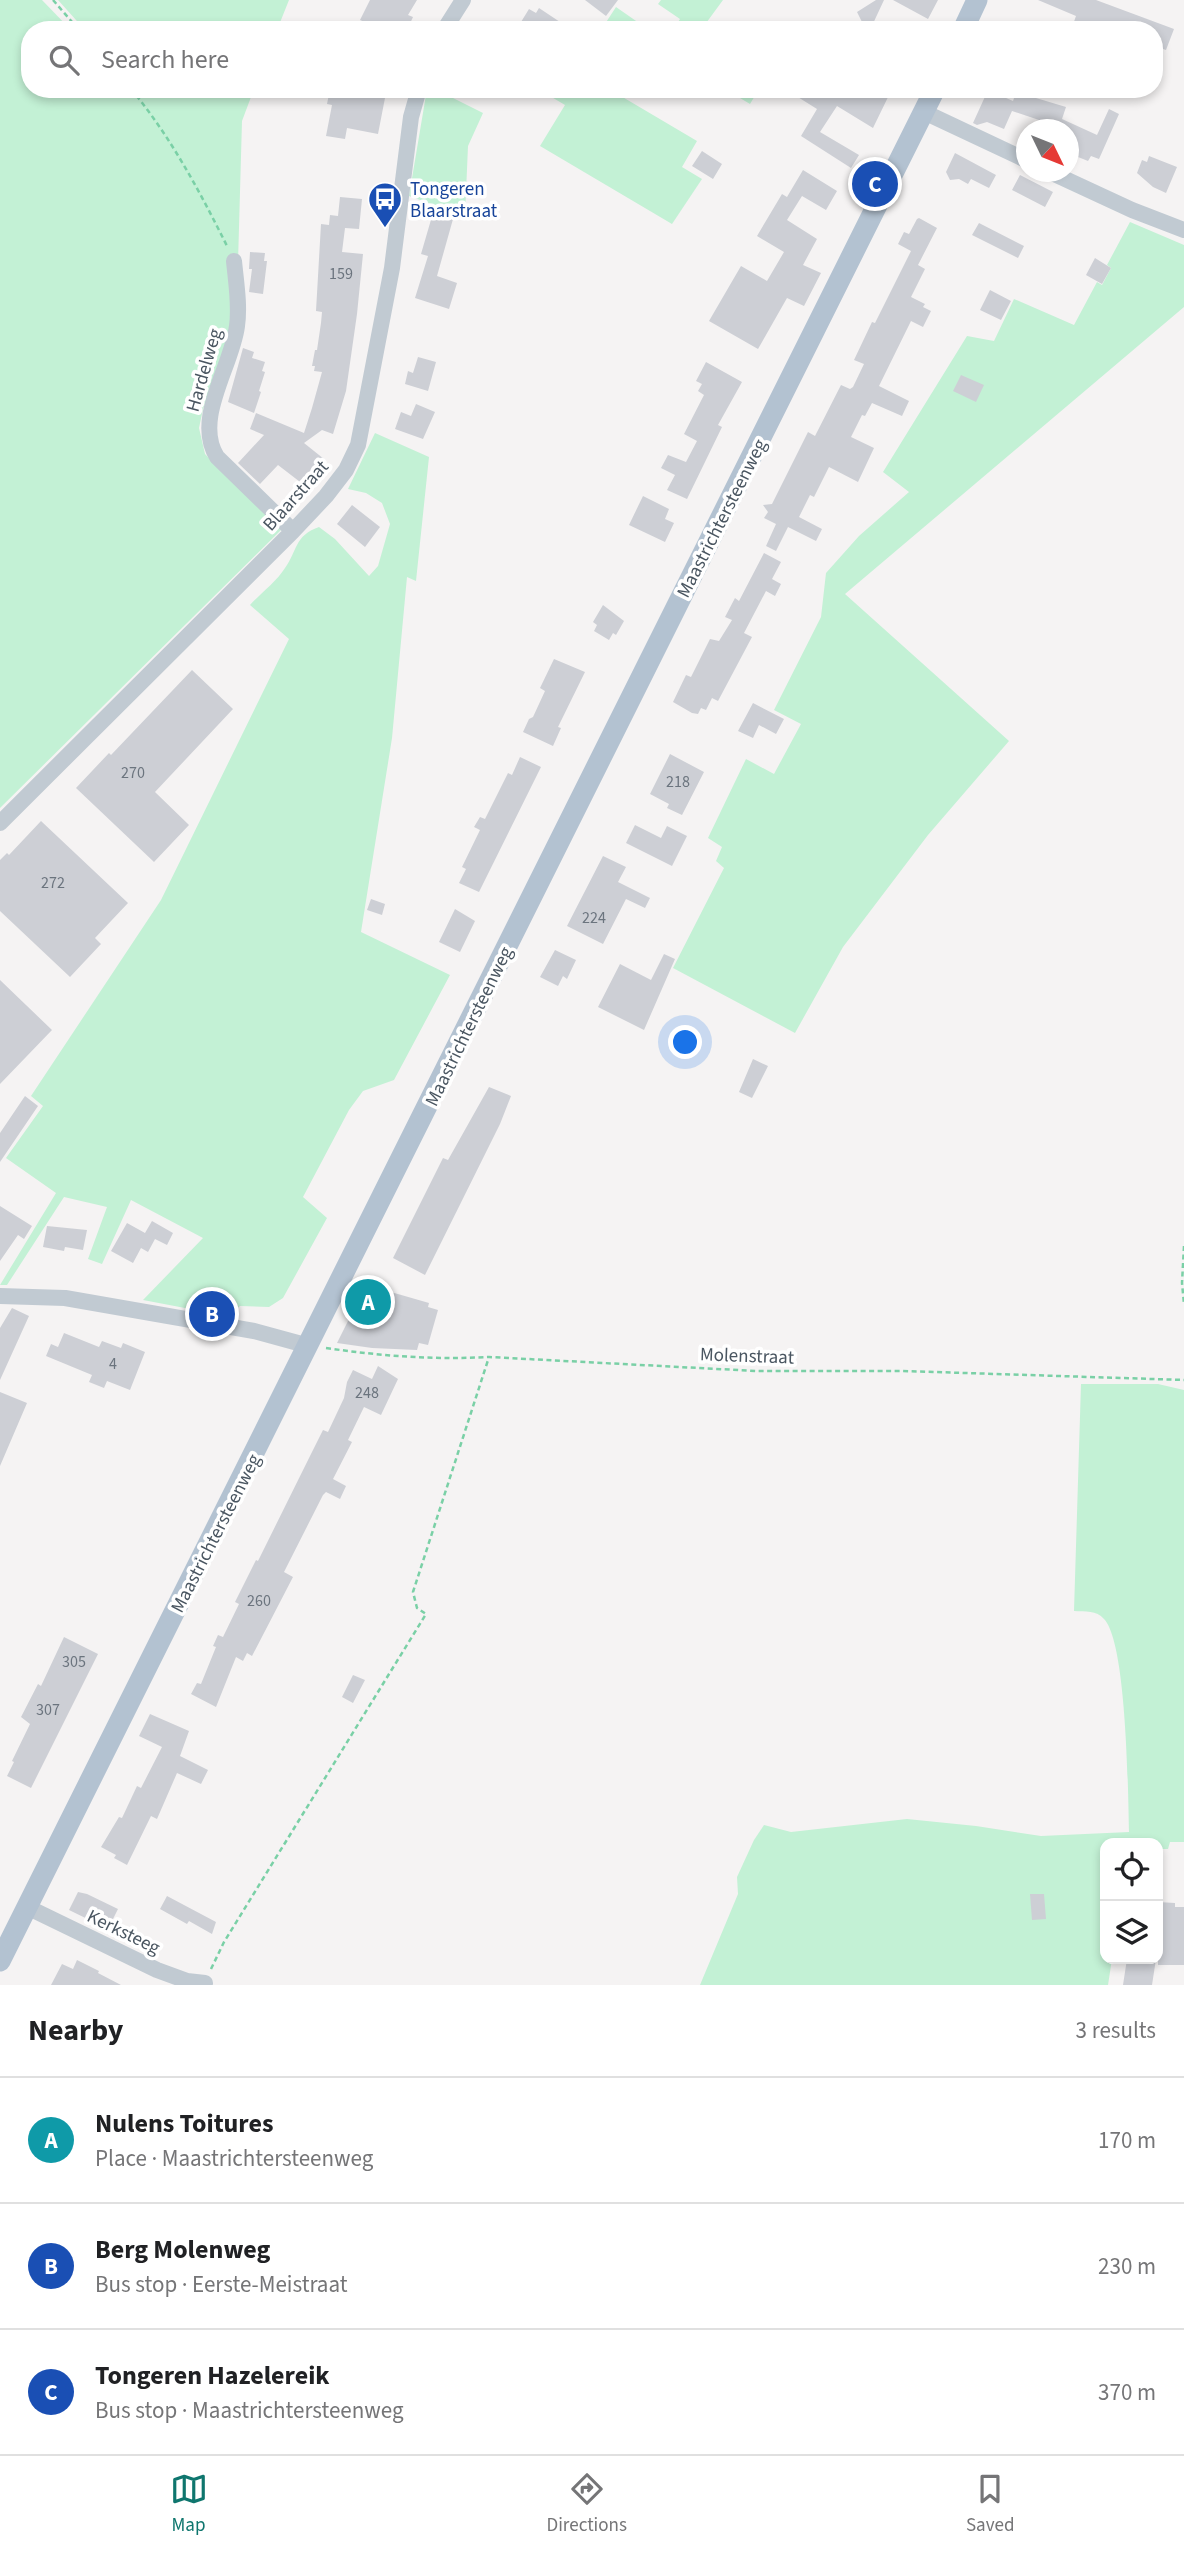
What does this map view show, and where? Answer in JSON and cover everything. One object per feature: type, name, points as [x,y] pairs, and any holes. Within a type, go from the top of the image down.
[{"type":"main road","points":[[967,21],[977,0]]},
{"type":"main road","name":"Maastrichtersteenweg","points":[[0,1961],[930,98]]},
{"type":"street","points":[[450,21],[463,0]]},
{"type":"street","name":"Blaarstraat","points":[[0,823],[293,531],[346,470],[358,445],[393,268],[411,117],[416,98]]},
{"type":"street","points":[[924,112],[1016,155]]},
{"type":"street","points":[[1072,182],[1184,230]]},
{"type":"street","name":"Hardelweg","points":[[234,261],[237,327],[208,422],[211,448],[293,531]]},
{"type":"street","points":[[0,1296],[65,1298],[254,1331],[309,1346]]},
{"type":"street","name":"Kerksteeg","points":[[27,1907],[157,1970],[187,1981],[205,1983]]},
{"type":"path","points":[[52,0],[71,21]]},
{"type":"path","points":[[138,98],[155,118],[200,192],[234,261]]},
{"type":"path","points":[[1184,1246],[1184,1304]]},
{"type":"path","name":"Molenstraat","points":[[309,1346],[380,1356],[454,1359],[489,1357],[755,1371],[903,1371],[1184,1380]]},
{"type":"path","points":[[205,1983],[224,1942],[426,1614],[416,1608],[414,1592],[489,1357]]},
{"type":"green space","points":[[0,0],[42,0],[62,21],[21,21],[21,98],[251,98],[242,121],[234,326],[203,409],[199,428],[205,454],[281,530],[0,808]]},
{"type":"green space","points":[[58,0],[289,0],[281,21],[77,21]]},
{"type":"green space","points":[[661,0],[723,0],[708,21],[679,21],[680,19],[658,4]]},
{"type":"green space","points":[[616,7],[636,21],[607,21]]},
{"type":"green space","points":[[425,98],[453,98],[483,113],[468,146],[465,216],[409,196]]},
{"type":"green space","points":[[553,98],[624,98],[697,141],[682,167],[702,179],[672,224],[540,146],[565,105]]},
{"type":"green space","points":[[740,98],[754,98],[750,104]]},
{"type":"green space","points":[[1130,222],[1184,245],[1184,307],[845,594],[1009,741],[928,835],[843,947],[795,1033],[673,968],[724,868],[716,861],[722,847],[708,838],[746,759],[774,774],[801,724],[774,710],[821,617],[826,573],[859,536],[909,492],[883,472],[967,336],[994,341],[1014,299],[1074,325],[1097,282],[1102,285],[1111,268],[1107,265]]},
{"type":"green space","points":[[375,433],[429,457],[416,581],[407,577],[392,738],[361,932],[450,975],[394,1080],[363,1091],[349,1110],[303,1197],[327,1218],[283,1298],[269,1307],[240,1306],[227,1316],[143,1300],[203,1238],[131,1200],[102,1264],[88,1259],[107,1207],[64,1197],[7,1285],[0,1285],[56,1193],[6,1158],[43,1106],[31,1096],[161,900],[289,639],[250,605],[281,573],[301,539],[319,527],[335,539],[369,576],[378,566],[390,524],[382,503],[366,493],[348,489]]},
{"type":"green space","points":[[1081,1384],[1158,1384],[1184,1390],[1184,1842],[1170,1842],[1168,1849],[1163,1849],[1163,1838],[1100,1838],[1100,1964],[1111,1964],[1108,1985],[700,1985],[738,1894],[737,1877],[764,1825],[791,1832],[907,1819],[1041,1836],[1129,1832],[1125,1720],[1112,1633],[1098,1614],[1074,1611]]},
{"type":"building","points":[[370,0],[417,0],[408,15],[413,17],[411,21],[360,20]]},
{"type":"building","points":[[585,0],[618,0],[606,16]]},
{"type":"building","points":[[876,0],[884,0],[874,21],[862,21],[857,12]]},
{"type":"building","points":[[893,0],[938,0],[928,19]]},
{"type":"building","points":[[1038,0],[1096,0],[1152,21],[1074,21],[1076,16]]},
{"type":"building","points":[[539,8],[558,21],[522,21],[529,9],[536,13]]},
{"type":"building","points":[[1163,25],[1174,29],[1166,50],[1163,49]]},
{"type":"building","points":[[328,98],[385,98],[378,134],[347,128],[345,139],[326,136],[332,105],[327,104]]},
{"type":"building","points":[[799,98],[888,98],[873,128],[837,106],[820,132],[859,155],[851,168],[801,136],[817,109]]},
{"type":"building","points":[[984,98],[1006,98],[1013,101],[1014,98],[1036,98],[1066,107],[1062,119],[1036,119],[1012,111],[1004,129],[987,122],[977,125],[973,123]]},
{"type":"building","points":[[1109,109],[1119,114],[1099,159],[1091,156],[1088,161],[1079,157],[1079,127],[1097,135]]},
{"type":"building","points":[[702,151],[722,164],[713,179],[692,166]]},
{"type":"building","points":[[955,153],[996,175],[989,188],[971,179],[968,184],[959,179],[950,180],[946,172]]},
{"type":"building","points":[[1149,156],[1177,167],[1166,193],[1153,187],[1137,173],[1142,160],[1147,162]]},
{"type":"building","points":[[803,170],[837,191],[826,210],[802,196],[787,220],[817,239],[803,265],[821,273],[804,306],[787,298],[758,349],[709,321],[741,266],[767,281],[784,252],[757,236],[782,194],[787,197]]},
{"type":"building","points":[[1016,182],[1034,182],[1053,192],[1045,207],[1012,190]]},
{"type":"building","points":[[340,197],[362,199],[359,229],[345,228],[342,252],[363,254],[346,391],[333,434],[322,430],[304,443],[324,459],[304,485],[278,465],[260,484],[238,463],[264,435],[250,429],[256,413],[304,433],[312,408],[322,372],[314,371],[315,366],[312,366],[322,312],[316,311],[321,224],[329,225],[330,215],[338,216]]},
{"type":"building","points":[[435,206],[455,212],[437,276],[457,283],[449,309],[415,298],[428,256],[421,254]]},
{"type":"building","points":[[919,218],[937,228],[918,265],[925,269],[911,297],[925,304],[923,307],[931,311],[923,327],[911,321],[879,386],[909,401],[902,416],[872,403],[865,416],[862,415],[851,437],[874,448],[858,482],[829,467],[814,497],[810,495],[799,517],[822,529],[816,541],[788,527],[776,551],[766,546],[776,524],[764,518],[768,512],[763,505],[772,504],[808,432],[815,436],[841,385],[850,389],[853,387],[864,364],[854,360],[911,251],[898,244],[904,232],[909,234]]},
{"type":"building","points":[[979,223],[1024,246],[1018,258],[972,235]]},
{"type":"building","points":[[250,252],[265,253],[264,261],[267,261],[263,294],[249,292],[252,269],[249,269]]},
{"type":"building","points":[[1095,258],[1111,268],[1102,284],[1086,275]]},
{"type":"building","points":[[990,290],[1011,301],[1001,320],[980,310]]},
{"type":"building","points":[[243,348],[254,352],[252,358],[265,362],[259,391],[261,392],[254,413],[228,402]]},
{"type":"building","points":[[418,357],[436,362],[428,391],[405,384],[408,371],[413,373]]},
{"type":"building","points":[[706,362],[742,382],[718,425],[722,427],[687,499],[667,490],[675,475],[661,468],[668,455],[686,462],[697,441],[684,434],[704,395],[698,391],[702,384],[696,381]]},
{"type":"building","points":[[961,375],[984,385],[976,402],[953,391]]},
{"type":"building","points":[[416,404],[435,412],[423,439],[395,429],[401,412],[411,416]]},
{"type":"building","points":[[643,496],[669,509],[665,519],[674,523],[665,542],[629,525]]},
{"type":"building","points":[[352,505],[380,527],[365,547],[337,524]]},
{"type":"building","points":[[764,553],[781,562],[772,579],[781,584],[775,596],[766,591],[744,633],[752,637],[718,701],[712,698],[706,710],[701,708],[698,714],[692,713],[673,702],[686,675],[691,677],[710,639],[719,641],[732,620],[725,617],[735,598],[739,601]]},
{"type":"building","points":[[603,605],[624,621],[616,635],[613,633],[609,640],[594,631],[597,625],[593,622]]},
{"type":"building","points":[[554,659],[585,672],[558,727],[561,728],[553,746],[523,732],[545,691],[540,688]]},
{"type":"building","points":[[192,670],[233,709],[155,792],[189,825],[154,862],[76,788]]},
{"type":"building","points":[[753,703],[784,719],[776,734],[759,725],[753,738],[738,731]]},
{"type":"building","points":[[670,754],[704,772],[682,815],[667,808],[669,804],[650,794]]},
{"type":"building","points":[[520,757],[541,767],[479,892],[459,883],[466,869],[462,867],[480,830],[474,827],[480,817],[485,819],[508,773],[512,775]]},
{"type":"building","points":[[41,821],[128,903],[95,938],[101,944],[70,977],[0,911],[0,860],[7,853],[9,855]]},
{"type":"building","points":[[635,825],[661,838],[667,826],[687,836],[672,866],[626,843]]},
{"type":"building","points":[[603,856],[626,867],[618,882],[650,898],[645,908],[626,899],[603,944],[567,926]]},
{"type":"building","points":[[371,899],[385,904],[382,915],[367,910]]},
{"type":"building","points":[[455,909],[475,921],[460,952],[439,942]]},
{"type":"building","points":[[555,950],[576,960],[567,979],[563,976],[558,986],[540,977]]},
{"type":"building","points":[[664,954],[675,959],[644,1030],[598,1007],[620,964],[651,980]]},
{"type":"building","points":[[0,980],[52,1030],[0,1084]]},
{"type":"building","points":[[753,1059],[768,1066],[752,1098],[739,1092]]},
{"type":"building","points":[[489,1087],[511,1096],[500,1124],[425,1275],[393,1258],[443,1158],[448,1160]]},
{"type":"building","points":[[25,1096],[38,1106],[0,1162],[0,1133]]},
{"type":"building","points":[[0,1206],[32,1226],[24,1239],[18,1235],[0,1261]]},
{"type":"building","points":[[152,1221],[173,1233],[167,1245],[155,1239],[148,1252],[141,1248],[133,1263],[111,1251],[127,1223],[145,1233]]},
{"type":"building","points":[[47,1226],[87,1230],[83,1250],[65,1247],[64,1251],[43,1247]]},
{"type":"building","points":[[366,1285],[383,1293],[384,1290],[429,1303],[428,1307],[438,1310],[428,1345],[419,1343],[417,1350],[337,1343]]},
{"type":"building","points":[[12,1308],[29,1316],[0,1380],[0,1328]]},
{"type":"building","points":[[64,1333],[99,1347],[102,1341],[121,1348],[123,1343],[145,1352],[130,1390],[107,1381],[104,1388],[89,1382],[92,1375],[46,1356],[51,1344],[58,1347]]},
{"type":"building","points":[[378,1366],[398,1379],[381,1415],[364,1407],[348,1440],[352,1442],[333,1479],[346,1486],[340,1499],[326,1492],[323,1495],[284,1572],[293,1577],[252,1656],[247,1653],[243,1661],[236,1657],[216,1707],[191,1694],[197,1683],[201,1684],[218,1635],[223,1637],[239,1604],[235,1602],[323,1430],[328,1432],[344,1398],[353,1370],[372,1379]]},
{"type":"building","points":[[0,1392],[27,1403],[0,1466]]},
{"type":"building","points":[[64,1637],[98,1654],[31,1788],[7,1776],[30,1724],[21,1717],[38,1684],[41,1686]]},
{"type":"building","points":[[353,1675],[365,1680],[353,1703],[342,1697]]},
{"type":"building","points":[[150,1714],[189,1731],[180,1756],[208,1770],[201,1784],[177,1773],[157,1819],[151,1816],[127,1865],[101,1847],[119,1817],[122,1818],[137,1786],[141,1788],[162,1747],[139,1736]]},
{"type":"building","points":[[78,1892],[118,1909],[108,1929],[69,1910]]},
{"type":"building","points":[[1030,1894],[1044,1894],[1046,1919],[1032,1920]]},
{"type":"building","points":[[167,1896],[216,1922],[212,1934],[160,1909]]},
{"type":"building","points":[[1163,1902],[1175,1903],[1175,1907],[1184,1907],[1184,1965],[1158,1965],[1163,1964]]},
{"type":"building","points":[[77,1960],[121,1985],[51,1985],[62,1964],[73,1969]]},
{"type":"building","points":[[1126,1964],[1155,1964],[1152,1985],[1123,1985]]},
{"type":"place","name":"Tongeren Hazelereik","points":[[875,184]]},
{"type":"place","name":"Tongeren Blaarstraat","points":[[385,229]]},
{"type":"place","name":"Nulens Toitures","points":[[368,1302]]},
{"type":"place","name":"Berg Molenweg","points":[[212,1314]]}]
